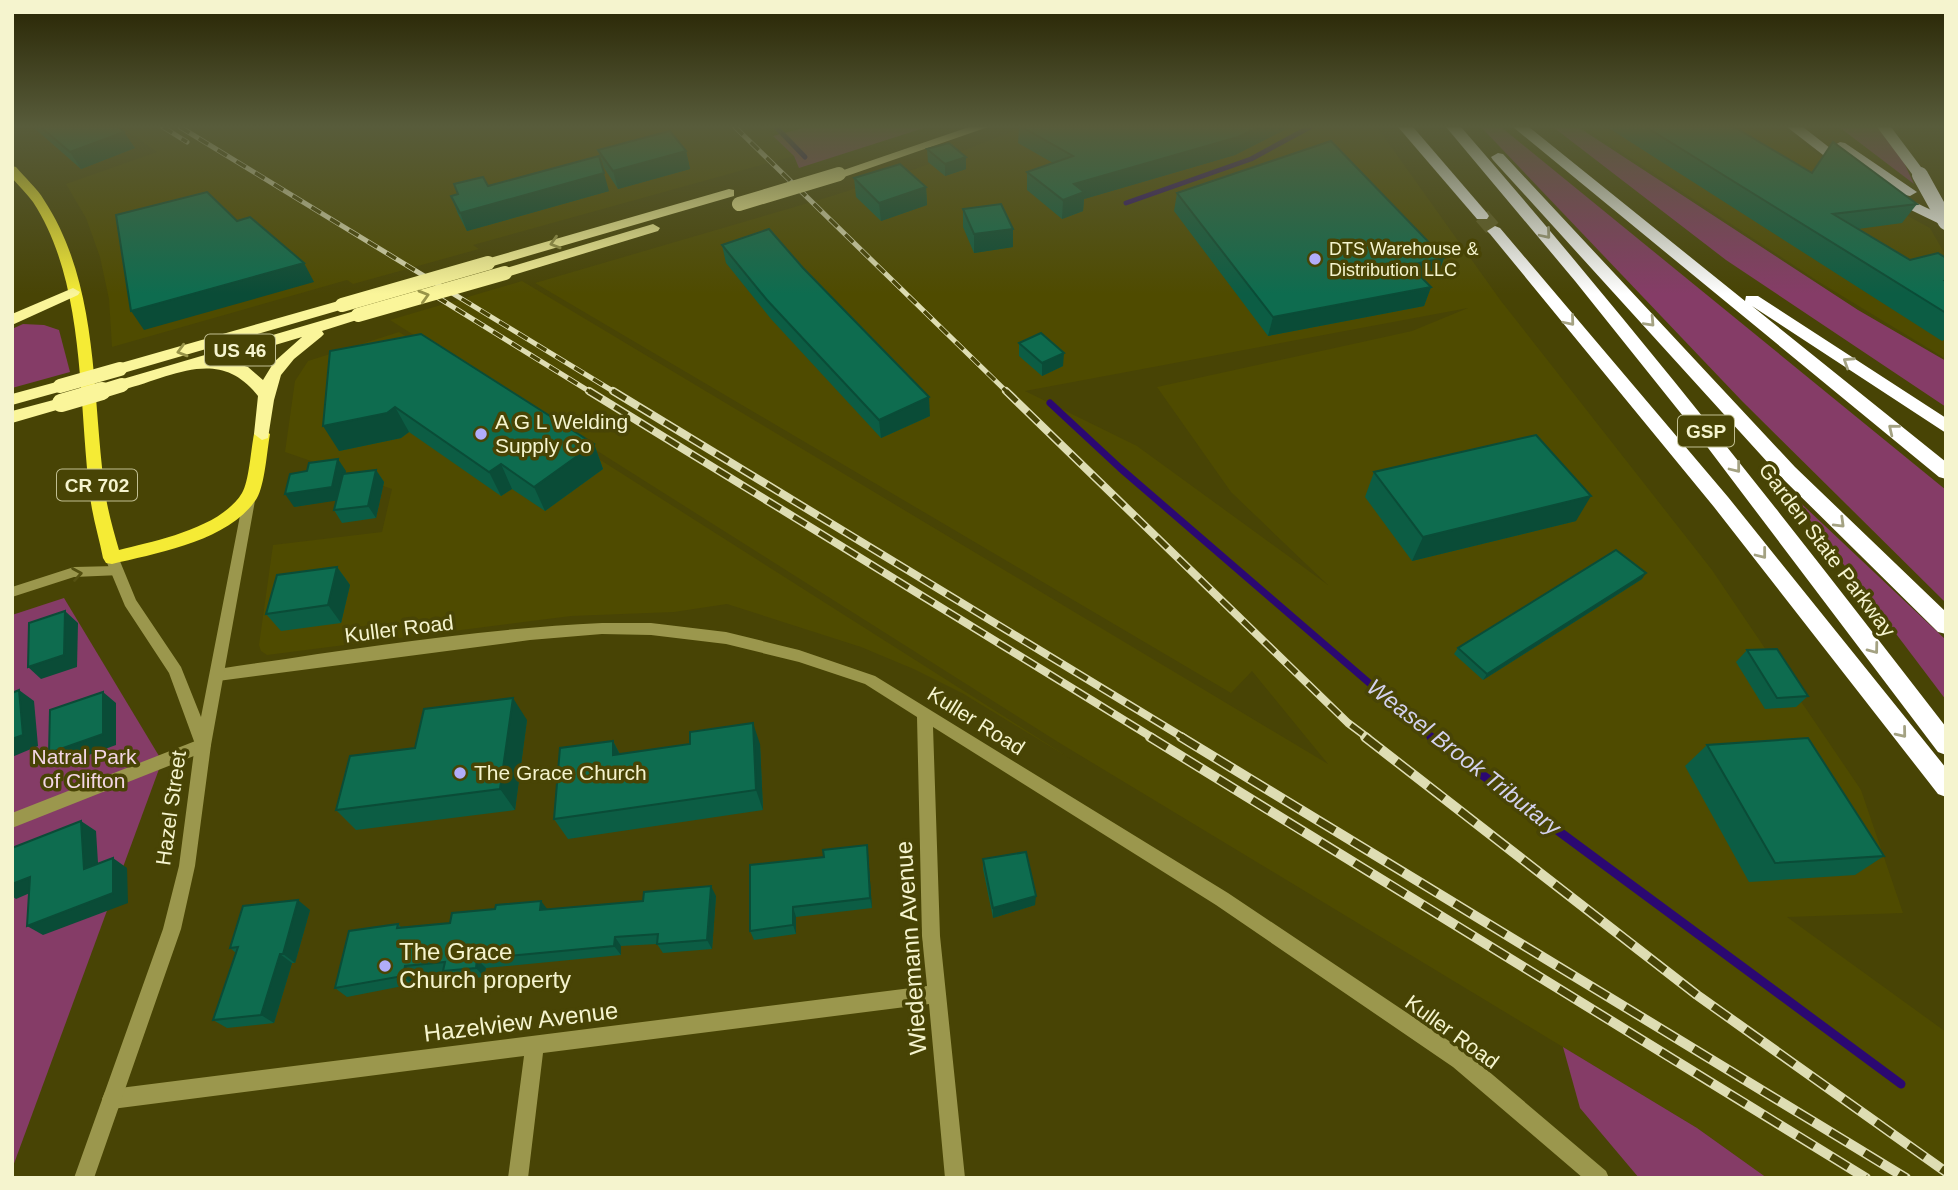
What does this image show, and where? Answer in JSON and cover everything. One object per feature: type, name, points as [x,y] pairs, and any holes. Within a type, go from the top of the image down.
[{"type":"highway","name":"US 46","points":[[121,377],[195,364],[505,273],[789,183]]},
{"type":"highway","points":[[1453,183],[1721,502],[1946,786]]},
{"type":"highway","name":"Garden State Parkway","points":[[1502,183],[1675,392],[1946,744]]},
{"type":"highway","points":[[1522,183],[1787,472],[1946,626]]},
{"type":"highway","points":[[1589,183],[1946,472]]},
{"type":"highway","points":[[1872,183],[1946,223]]},
{"type":"highway","points":[[1895,183],[1946,211]]},
{"type":"highway","points":[[1924,183],[1946,223]]},
{"type":"highway","name":"US 46","points":[[12,417],[61,395],[342,305],[488,262],[734,199]]},
{"type":"highway","points":[[1659,239],[1946,427]]},
{"type":"highway","points":[[12,320],[74,292]]},
{"type":"highway","points":[[262,434],[265,393],[276,366],[284,357],[331,323]]},
{"type":"highway","points":[[195,364],[231,365],[240,368],[248,372],[265,393]]},
{"type":"highway","name":"US 46","points":[[12,400],[61,395]]},
{"type":"main road","points":[[23,183],[48,215],[74,292]]},
{"type":"main road","name":"CR 702","points":[[74,292],[87,378],[98,496],[114,565]]},
{"type":"main road","name":"Hazel Street","points":[[250,495],[262,434]]},
{"type":"main road","points":[[114,565],[195,537],[215,526],[250,495]]},
{"type":"street","name":"Hazel Street","points":[[84,1178],[172,929],[187,866],[203,745],[250,495]]},
{"type":"street","points":[[12,592],[74,572],[114,565]]},
{"type":"street","name":"CR 702","points":[[114,565],[130,602],[176,670],[203,745]]},
{"type":"street","name":"Kuller Road","points":[[218,675],[405,648],[608,628],[676,631],[740,641],[809,658],[870,680],[1222,899],[1460,1060],[1599,1178]]},
{"type":"street","name":"Wiedemann Avenue","points":[[925,714],[931,936],[955,1178]]},
{"type":"street","points":[[12,821],[203,745]]},
{"type":"street","name":"Hazelview Avenue","points":[[112,1099],[936,994]]},
{"type":"street","points":[[518,1178],[535,1045]]},
{"type":"shaded area","points":[[698,183],[473,245],[479,249],[353,284],[347,280],[112,347],[109,299],[100,257],[86,218],[66,184]]},
{"type":"shaded area","points":[[873,183],[1417,183],[1501,301],[1712,570],[1861,790],[1903,913],[1787,917],[1946,1032],[1946,1178],[1767,1178],[1697,1128],[1058,742],[390,320],[522,281],[1328,764],[1252,671],[1231,693],[535,283]],"holes":[[[1468,308],[1412,331],[1157,387],[1231,492],[1328,585],[1137,446],[1025,391]]]},
{"type":"shaded area","points":[[1668,183],[1855,183],[1880,201],[1930,228],[1946,256],[1946,359],[1819,282]]},
{"type":"shaded area","points":[[399,332],[1071,759],[962,693],[916,670],[861,647],[727,604],[674,612],[571,616],[267,655],[261,651],[259,645],[273,545],[382,532],[392,489],[285,452],[295,381],[308,361]]},
{"type":"green space","points":[[1534,183],[1569,183],[1946,490],[1946,603],[1742,401]]},
{"type":"green space","points":[[1625,183],[1663,183],[1858,310],[1946,361],[1946,407],[1726,260]]},
{"type":"green space","points":[[23,324],[44,325],[59,330],[70,372],[12,388],[12,329]]},
{"type":"green space","points":[[1789,492],[1946,640],[1946,700]]},
{"type":"green space","name":"Natral Park of Clifton","points":[[64,598],[162,761],[12,1169],[12,615]]},
{"type":"green space","points":[[1563,1047],[1697,1128],[1767,1178],[1639,1178],[1580,1108]]},
{"type":"building","points":[[486,183],[488,186],[501,183],[570,183],[460,213],[451,196],[458,194],[454,184]]},
{"type":"building","points":[[859,183],[921,183],[926,187],[879,203]]},
{"type":"building","points":[[1041,183],[1079,183],[1074,184],[1084,192],[1063,200]]},
{"type":"building","name":"DTS Warehouse & Distribution LLC","points":[[1208,183],[1371,183],[1444,258],[1409,265],[1431,287],[1273,317],[1177,193]]},
{"type":"building","points":[[1736,183],[1888,183],[1917,204],[1833,214],[1910,260],[1938,253],[1946,258],[1946,313]]},
{"type":"building","points":[[207,192],[237,221],[250,217],[304,263],[131,311],[116,215]]},
{"type":"building","points":[[1001,204],[1013,229],[974,234],[963,209]]},
{"type":"building","points":[[769,229],[803,268],[929,397],[879,420],[767,300],[722,245]]},
{"type":"building","points":[[1041,333],[1064,353],[1042,363],[1019,343]]},
{"type":"building","name":"A G L Welding Supply Co","points":[[421,334],[594,444],[534,487],[501,464],[489,472],[395,407],[387,413],[323,426],[330,351]]},
{"type":"building","points":[[1536,435],[1591,496],[1423,537],[1374,472]]},
{"type":"building","points":[[338,459],[332,487],[285,494],[290,474],[307,471],[309,463]]},
{"type":"building","points":[[376,470],[368,506],[334,510],[343,474]]},
{"type":"building","points":[[1616,550],[1646,573],[1487,674],[1458,648]]},
{"type":"building","points":[[337,567],[328,605],[266,614],[277,575]]},
{"type":"building","points":[[65,611],[64,655],[28,667],[29,623]]},
{"type":"building","points":[[1777,649],[1808,696],[1777,698],[1747,650]]},
{"type":"building","points":[[19,690],[23,735],[12,739],[12,693]]},
{"type":"building","points":[[103,692],[103,734],[49,753],[50,710]]},
{"type":"building","points":[[513,698],[500,789],[336,810],[350,756],[415,748],[424,709]]},
{"type":"building","points":[[753,723],[756,790],[554,819],[560,748],[613,741],[613,755],[690,744],[690,732]]},
{"type":"building","points":[[1808,738],[1884,856],[1775,863],[1707,745]]},
{"type":"building","points":[[81,821],[84,869],[113,858],[113,893],[27,926],[30,877],[12,884],[12,848]]},
{"type":"building","points":[[867,845],[870,898],[793,907],[793,925],[750,931],[750,865],[824,857],[823,850]]},
{"type":"building","points":[[1026,852],[1036,896],[993,908],[983,859]]},
{"type":"building","points":[[711,886],[707,940],[657,944],[658,934],[615,937],[614,946],[477,959],[476,968],[443,971],[445,962],[405,966],[403,976],[335,988],[349,931],[398,924],[397,928],[450,923],[452,913],[495,909],[496,905],[541,901],[540,910],[643,901],[644,892]]},
{"type":"building","points":[[298,900],[283,954],[280,954],[261,1015],[213,1020],[238,947],[230,948],[243,906]]},
{"type":"waterway","points":[[1126,203],[1184,183]]},
{"type":"waterway","name":"Weasel Brook Tributary","points":[[1050,403],[1120,468],[1433,738]]},
{"type":"waterway","name":"Weasel Brook Tributary","points":[[1431,737],[1901,1084]]},
{"type":"tunnel","points":[[1482,216],[1495,231]]},
{"type":"railway","points":[[271,183],[616,393]]},
{"type":"railway","points":[[792,183],[1008,393]]},
{"type":"railway","points":[[437,297],[592,393]]},
{"type":"railway","points":[[589,391],[1153,738]]},
{"type":"railway","points":[[613,391],[1184,738]]},
{"type":"railway","points":[[1006,391],[1348,723],[1368,738]]},
{"type":"railway","points":[[1150,737],[1866,1178]]},
{"type":"railway","points":[[1181,737],[1906,1178]]},
{"type":"railway","points":[[1365,737],[1697,995],[1946,1172]]},
{"type":"place","name":"DTS Warehouse & Distribution LLC","points":[[1315,259]]},
{"type":"place","name":"A G L Welding Supply Co","points":[[481,434]]},
{"type":"place","name":"The Grace Church","points":[[460,773]]},
{"type":"place","name":"The Grace Church property","points":[[385,966]]}]
